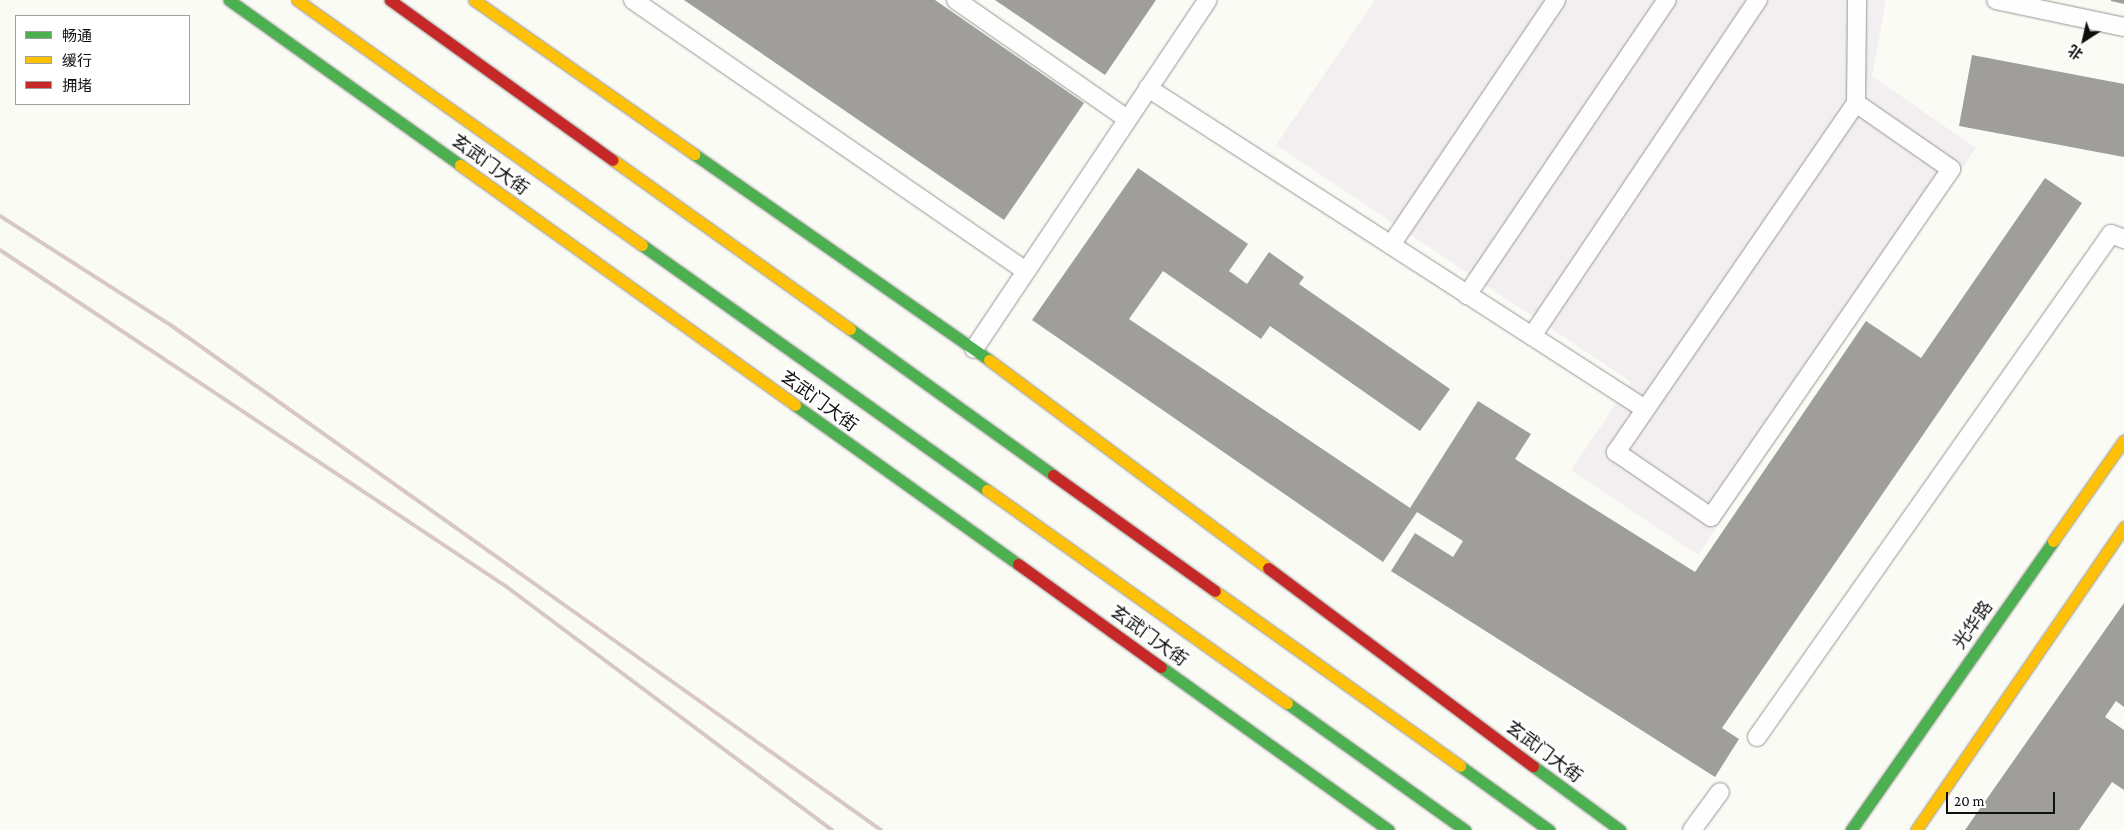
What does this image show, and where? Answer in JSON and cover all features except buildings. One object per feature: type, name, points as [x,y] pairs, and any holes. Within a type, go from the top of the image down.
[{"type":"main road","name":"玄武门大街","points":[[229,0],[1389,830]]},
{"type":"main road","points":[[297,0],[1465,830]]},
{"type":"main road","points":[[390,0],[1549,830]]},
{"type":"main road","name":"玄武门大街","points":[[474,0],[974,350],[1620,830]]},
{"type":"main road","name":"光华路","points":[[1851,830],[2124,440]]},
{"type":"main road","points":[[1916,830],[2124,527]]},
{"type":"lane","points":[[633,0],[1026,270]]},
{"type":"lane","points":[[956,0],[1127,119]]},
{"type":"lane","points":[[974,350],[1208,0]]},
{"type":"lane","points":[[1391,246],[1556,0]]},
{"type":"lane","points":[[1468,295],[1667,0]]},
{"type":"lane","points":[[1532,336],[1758,0]]},
{"type":"lane","points":[[1856,103],[1951,169],[1711,517],[1616,452],[1856,103],[1857,0]]},
{"type":"lane","points":[[1996,0],[2124,27]]},
{"type":"lane","points":[[1148,88],[1645,410]]},
{"type":"lane","points":[[1757,736],[2111,234],[2124,239]]},
{"type":"lane","points":[[1692,830],[1720,792]]},
{"type":"shaded area","points":[[1375,0],[1886,0],[1872,76],[1976,148],[1698,555],[1571,470],[1631,382],[1276,145]]},
{"type":"railway","points":[[0,216],[172,326],[881,830]]},
{"type":"railway","points":[[0,250],[507,587],[832,830]]},
{"type":"traffic: fast","points":[[229,0],[460,165]]},
{"type":"traffic: fast","points":[[694,154],[989,360]]},
{"type":"traffic: fast","points":[[642,245],[987,490]]},
{"type":"traffic: fast","points":[[850,329],[1053,475]]},
{"type":"traffic: fast","points":[[795,405],[1018,564]]},
{"type":"traffic: fast","points":[[1851,830],[2053,541]]},
{"type":"traffic: fast","points":[[1161,667],[1389,830]]},
{"type":"traffic: fast","points":[[1287,703],[1465,830]]},
{"type":"traffic: fast","points":[[1460,766],[1549,830]]},
{"type":"traffic: fast","points":[[1533,766],[1620,830]]},
{"type":"traffic: slow","points":[[297,0],[642,245]]},
{"type":"traffic: slow","points":[[474,0],[694,154]]},
{"type":"traffic: slow","points":[[613,160],[850,329]]},
{"type":"traffic: slow","points":[[460,165],[795,405]]},
{"type":"traffic: slow","points":[[989,360],[1268,568]]},
{"type":"traffic: slow","points":[[2053,541],[2124,440]]},
{"type":"traffic: slow","points":[[987,490],[1287,703]]},
{"type":"traffic: slow","points":[[1916,830],[2124,527]]},
{"type":"traffic: slow","points":[[1215,591],[1460,766]]},
{"type":"traffic: jam","points":[[390,0],[613,160]]},
{"type":"traffic: jam","points":[[1053,475],[1215,591]]},
{"type":"traffic: jam","points":[[1018,564],[1161,667]]},
{"type":"traffic: jam","points":[[1268,568],[1533,766]]}]
